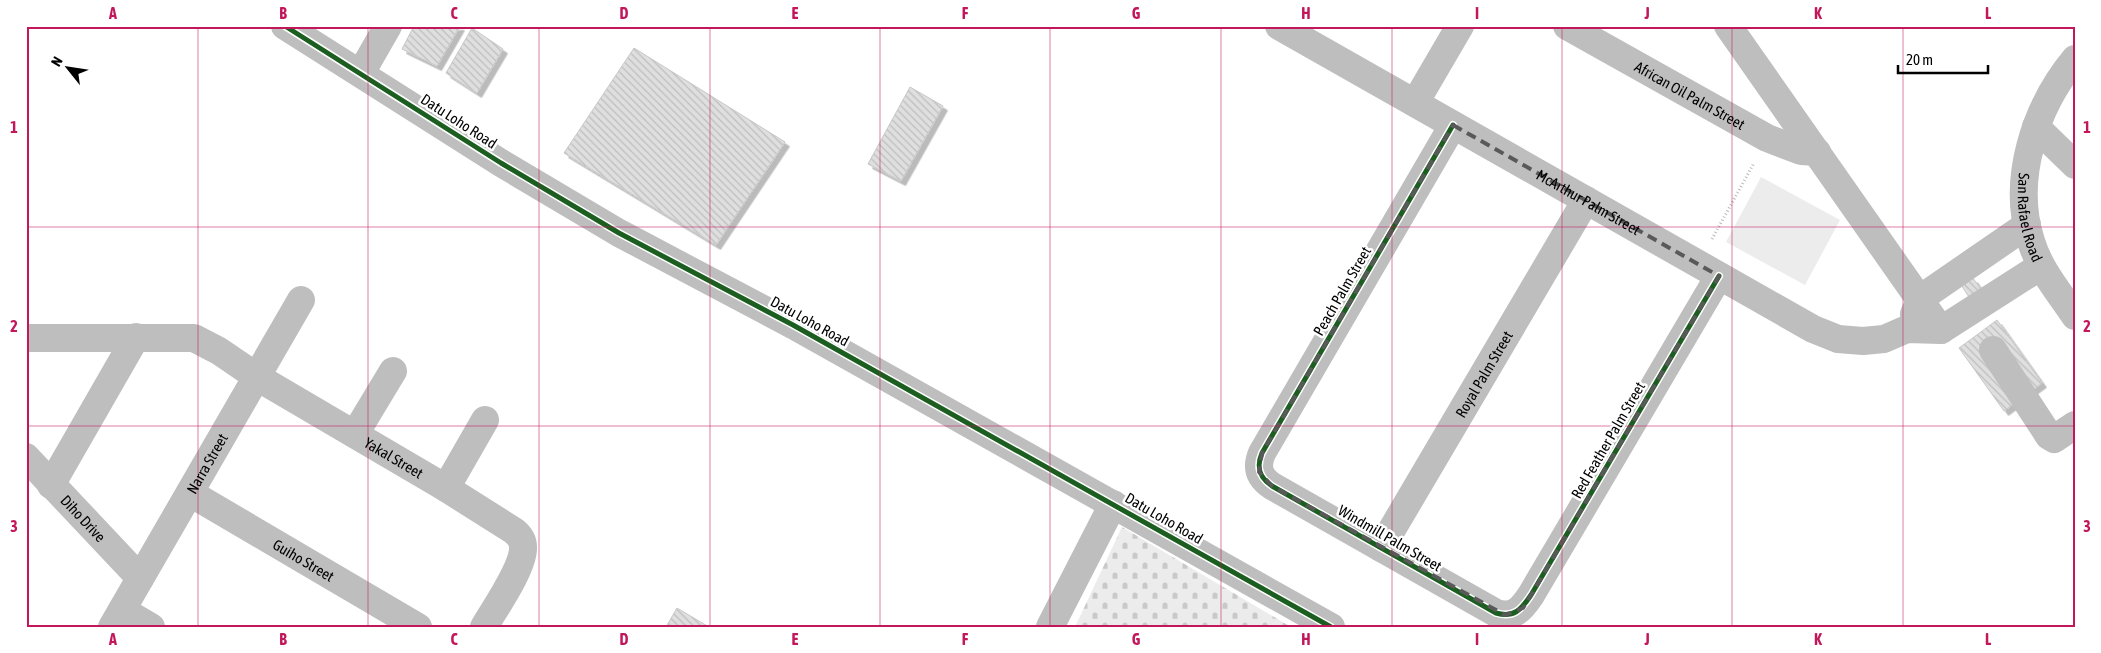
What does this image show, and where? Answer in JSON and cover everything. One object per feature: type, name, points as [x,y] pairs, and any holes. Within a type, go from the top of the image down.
[{"type":"street","name":"Datu Loho Road","points":[[285,26],[501,163],[619,233],[793,326],[1331,627]]},
{"type":"street","points":[[361,73],[388,26]]},
{"type":"street","name":"McArthur Palm Street","points":[[1279,26],[1306,33],[1415,103],[1813,329],[1838,339],[1863,341],[1884,339],[1908,329],[1942,330]]},
{"type":"street","points":[[1415,103],[1460,26]]},
{"type":"street","name":"African Oil Palm Street","points":[[1568,26],[1767,138],[1801,151],[1817,152]]},
{"type":"street","points":[[1728,26],[1942,330],[2041,266]]},
{"type":"street","name":"San Rafael Road","points":[[2075,59],[2051,94],[2036,127],[2024,189],[2027,225],[2041,266],[2075,316]]},
{"type":"street","name":"Peach Palm Street","points":[[1259,472],[1258,461],[1262,452],[1453,125]]},
{"type":"street","points":[[2036,127],[2075,165]]},
{"type":"street","name":"Royal Palm Street","points":[[1381,548],[1586,200]]},
{"type":"street","points":[[1908,329],[1921,298],[2027,225]]},
{"type":"street","name":"Red Feather Palm Street","points":[[1514,614],[1523,608],[1531,596],[1709,270]]},
{"type":"street","name":"Narra Street","points":[[117,618],[301,300]]},
{"type":"street","points":[[51,485],[136,337]]},
{"type":"street","name":"Yakal Street","points":[[26,338],[194,338],[219,351],[257,377],[446,488],[514,531],[524,546],[518,570],[484,627]]},
{"type":"street","points":[[1993,350],[2048,436],[2054,439],[2075,425]]},
{"type":"street","points":[[354,434],[392,371]]},
{"type":"street","points":[[446,488],[485,420]]},
{"type":"street","name":"Diho Drive","points":[[26,457],[140,578]]},
{"type":"street","name":"Windmill Palm Street","points":[[1259,472],[1264,480],[1272,486],[1496,613],[1505,616],[1514,614]]},
{"type":"street","name":"Guiho Street","points":[[190,493],[418,627]]},
{"type":"street","points":[[1050,627],[1113,504]]},
{"type":"street","points":[[117,618],[151,627]]},
{"type":"path","points":[[1709,270],[1767,138]]},
{"type":"highlighted area","points":[[1453,125],[1719,276],[1523,608],[1505,615],[1272,486],[1259,472],[1262,453]]},
{"type":"green space","points":[[1761,177],[1840,220],[1805,285],[1726,242]]},
{"type":"green space","points":[[1122,527],[1291,627],[1075,627]]},
{"type":"building","points":[[414,26],[460,26],[437,66],[402,49]]},
{"type":"building","points":[[472,28],[503,49],[477,93],[446,73]]},
{"type":"building","points":[[634,48],[785,142],[716,245],[564,153]]},
{"type":"building","points":[[910,87],[943,106],[901,181],[868,164]]},
{"type":"building","points":[[1973,278],[1981,290],[1969,297],[1961,285]]},
{"type":"building","points":[[1997,320],[2042,383],[2004,411],[1959,348]]},
{"type":"building","points":[[677,608],[709,627],[666,627]]},
{"type":"cycle path","points":[[285,26],[501,163],[619,233],[793,325],[1331,627]]},
{"type":"cycle path","points":[[1453,125],[1262,453],[1259,463],[1260,471],[1264,479],[1272,486],[1496,613],[1508,614],[1516,612],[1531,595],[1719,276]]}]
